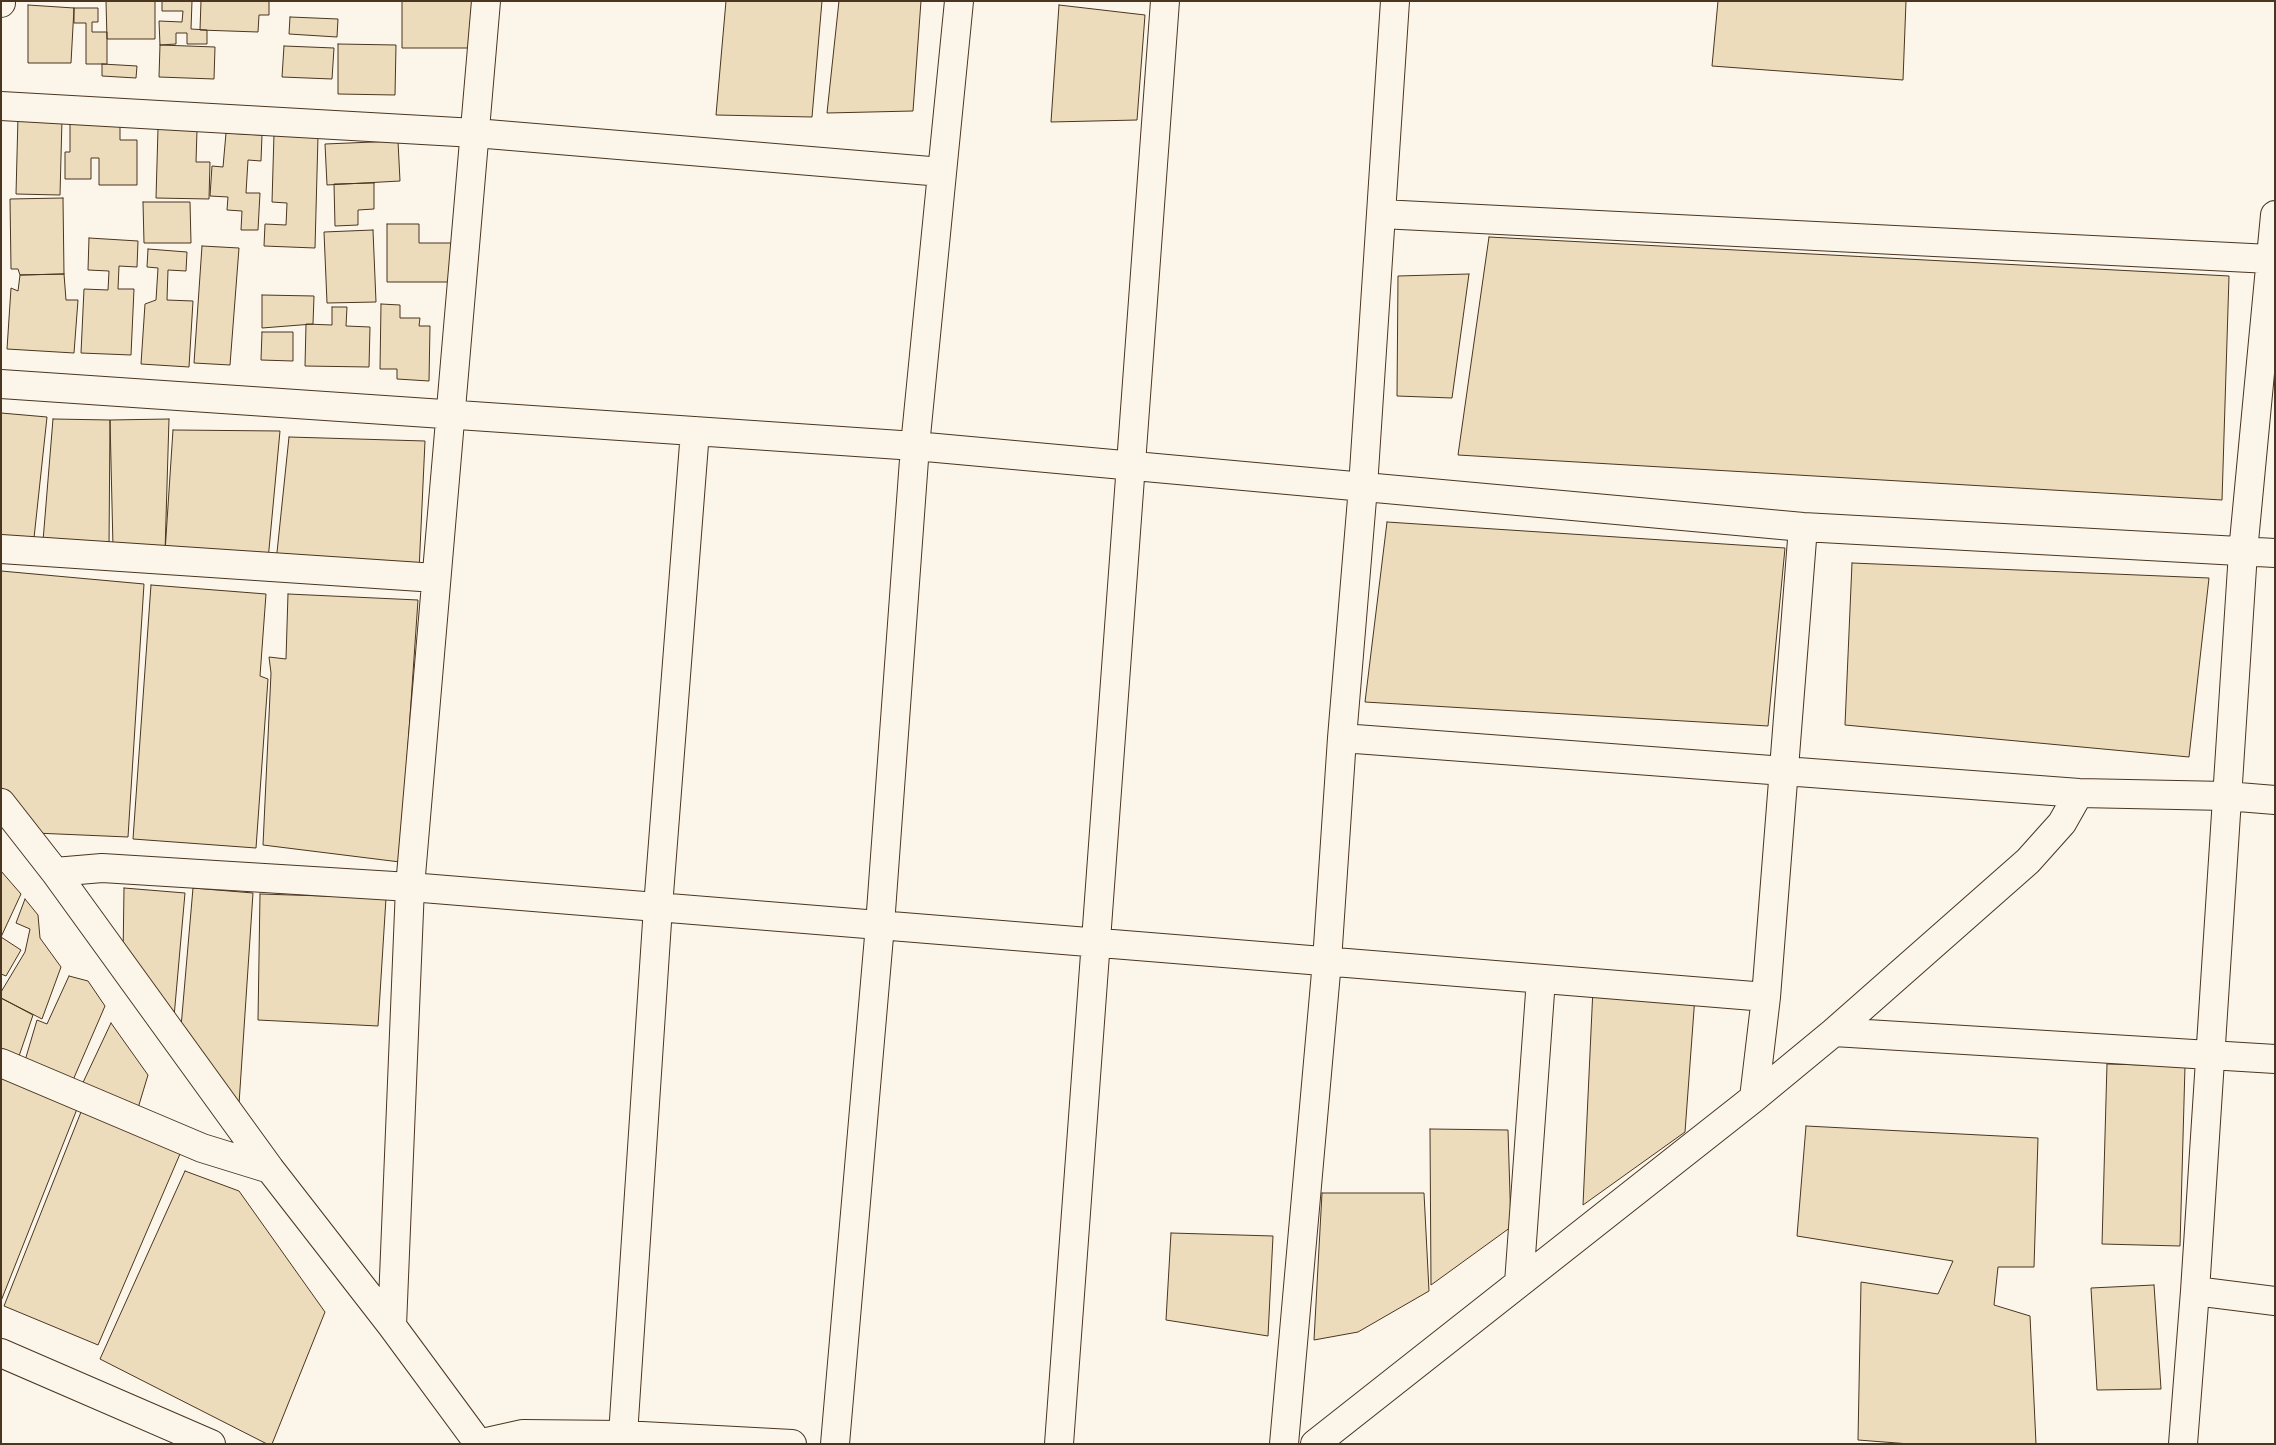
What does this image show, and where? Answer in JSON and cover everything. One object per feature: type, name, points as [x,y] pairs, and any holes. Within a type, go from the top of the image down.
[{"type":"street","points":[[392,1326],[410,887],[486,1]]},
{"type":"street","points":[[835,1444],[880,924],[915,446],[959,1]]},
{"type":"street","points":[[1059,1444],[1165,1]]},
{"type":"street","points":[[1284,1444],[1327,961],[1342,738],[1364,487],[1395,1]]},
{"type":"street","points":[[1,106],[475,133],[942,172]]},
{"type":"street","points":[[1381,214],[2270,260]]},
{"type":"street","points":[[2183,1444],[2211,1054],[2243,552],[2275,216]]},
{"type":"street","points":[[1,384],[915,446],[1803,528],[2275,553]]},
{"type":"street","points":[[623,1435],[658,907],[696,431]]},
{"type":"street","points":[[1754,1098],[1766,997],[1803,528]]},
{"type":"street","points":[[1,549],[436,578]]},
{"type":"street","points":[[1342,738],[2079,793],[2226,796],[2275,800]]},
{"type":"street","points":[[1315,1444],[1754,1098],[1834,1032],[2028,861],[2062,823],[2079,793]]},
{"type":"street","points":[[1,802],[270,1169],[392,1326],[478,1444],[523,1434],[623,1435],[792,1444]]},
{"type":"street","points":[[54,872],[102,868],[410,887],[1766,997]]},
{"type":"street","points":[[1520,1283],[1541,979]]},
{"type":"street","points":[[1834,1032],[2211,1054],[2275,1060]]},
{"type":"street","points":[[1,1063],[202,1148],[270,1169]]},
{"type":"street","points":[[2195,1291],[2275,1301]]},
{"type":"street","points":[[1,1353],[211,1444]]},
{"type":"building","points":[[106,1],[155,1],[155,39],[107,39]]},
{"type":"building","points":[[162,1],[192,1],[191,29],[207,30],[207,44],[187,44],[187,33],[176,33],[176,44],[160,45],[159,21],[182,22],[183,11],[162,11]]},
{"type":"building","points":[[201,1],[269,1],[269,15],[259,15],[258,32],[200,30]]},
{"type":"building","points":[[402,1],[472,1],[472,48],[402,48]]},
{"type":"building","points":[[726,1],[822,1],[812,117],[716,115]]},
{"type":"building","points":[[839,1],[921,1],[913,111],[827,113]]},
{"type":"building","points":[[1718,1],[1906,1],[1903,80],[1712,66]]},
{"type":"building","points":[[28,5],[74,8],[71,63],[28,63]]},
{"type":"building","points":[[1059,5],[1145,15],[1137,120],[1051,122]]},
{"type":"building","points":[[74,8],[98,8],[98,22],[92,22],[92,32],[107,32],[107,64],[86,64],[86,23],[74,23]]},
{"type":"building","points":[[290,17],[338,19],[337,37],[289,34]]},
{"type":"building","points":[[338,44],[396,45],[395,95],[338,94]]},
{"type":"building","points":[[160,45],[215,47],[214,79],[159,77]]},
{"type":"building","points":[[284,46],[334,48],[332,79],[282,77]]},
{"type":"building","points":[[102,64],[137,66],[136,78],[102,76]]},
{"type":"building","points":[[18,117],[62,119],[60,195],[16,194]]},
{"type":"building","points":[[70,122],[120,122],[120,140],[137,140],[137,185],[99,185],[99,158],[91,158],[91,179],[65,179],[65,152],[70,152]]},
{"type":"building","points":[[158,129],[197,130],[196,162],[210,162],[209,199],[156,198]]},
{"type":"building","points":[[226,133],[262,135],[261,161],[248,160],[246,193],[260,193],[258,230],[241,230],[242,211],[227,210],[228,197],[210,196],[212,166],[223,167]]},
{"type":"building","points":[[274,134],[318,136],[315,248],[264,246],[265,224],[286,225],[287,203],[272,202]]},
{"type":"building","points":[[398,141],[400,181],[327,185],[325,144]]},
{"type":"building","points":[[374,183],[374,209],[358,210],[358,225],[335,226],[334,184]]},
{"type":"building","points":[[63,198],[64,274],[20,275],[18,269],[11,269],[10,199]]},
{"type":"building","points":[[143,202],[190,202],[191,243],[144,243]]},
{"type":"building","points":[[387,224],[419,224],[419,243],[453,243],[453,282],[387,282]]},
{"type":"building","points":[[373,230],[376,302],[327,303],[324,232]]},
{"type":"building","points":[[1489,237],[2229,276],[2222,500],[1458,455]]},
{"type":"building","points":[[89,238],[138,241],[137,267],[119,266],[118,289],[134,289],[131,355],[81,353],[84,289],[108,290],[109,271],[88,270]]},
{"type":"building","points":[[202,246],[239,248],[230,365],[194,363]]},
{"type":"building","points":[[148,249],[187,252],[186,271],[168,270],[167,300],[193,301],[189,367],[141,364],[145,304],[156,300],[158,268],[147,267]]},
{"type":"building","points":[[64,274],[66,300],[78,300],[74,353],[7,349],[11,288],[18,291],[20,275]]},
{"type":"building","points":[[1469,274],[1452,398],[1397,396],[1398,276]]},
{"type":"building","points":[[262,295],[314,296],[313,324],[262,328]]},
{"type":"building","points":[[381,304],[400,305],[400,318],[420,318],[419,326],[430,326],[429,381],[397,379],[397,369],[380,369]]},
{"type":"building","points":[[332,307],[347,307],[346,326],[370,327],[369,367],[305,366],[306,324],[332,325]]},
{"type":"building","points":[[262,332],[293,332],[293,361],[261,360]]},
{"type":"building","points":[[1,413],[47,417],[34,538],[1,544]]},
{"type":"building","points":[[53,419],[110,420],[109,546],[43,541]]},
{"type":"building","points":[[169,419],[165,552],[113,547],[110,420]]},
{"type":"building","points":[[173,430],[280,431],[268,560],[165,552]]},
{"type":"building","points":[[289,437],[425,441],[419,571],[276,562]]},
{"type":"building","points":[[1387,522],[1785,548],[1768,726],[1365,702]]},
{"type":"building","points":[[1852,563],[2209,578],[2189,757],[1845,725]]},
{"type":"building","points":[[1,571],[144,584],[128,837],[35,833],[1,789]]},
{"type":"building","points":[[151,585],[266,594],[260,676],[268,679],[256,848],[133,839]]},
{"type":"building","points":[[288,594],[418,600],[400,862],[263,845],[271,673],[269,657],[286,659]]},
{"type":"building","points":[[1,871],[21,894],[1,937]]},
{"type":"building","points":[[124,888],[185,893],[174,1017],[123,958]]},
{"type":"building","points":[[193,888],[253,893],[239,1104],[181,1027]]},
{"type":"building","points":[[260,894],[386,898],[378,1026],[258,1020]]},
{"type":"building","points":[[25,899],[38,915],[40,938],[61,967],[42,1019],[1,998],[1,992],[25,952],[30,929],[16,923]]},
{"type":"building","points":[[1,937],[21,950],[6,976],[1,974]]},
{"type":"building","points":[[69,976],[88,981],[105,1006],[70,1087],[24,1064],[37,1020],[47,1024]]},
{"type":"building","points":[[1593,988],[1695,996],[1685,1132],[1583,1205]]},
{"type":"building","points":[[1,998],[33,1015],[17,1062],[1,1055]]},
{"type":"building","points":[[111,1023],[148,1075],[135,1118],[79,1091]]},
{"type":"building","points":[[2107,1064],[2185,1066],[2180,1246],[2102,1244]]},
{"type":"building","points":[[1,1072],[79,1104],[1,1301]]},
{"type":"building","points":[[83,1107],[180,1154],[98,1345],[4,1306]]},
{"type":"building","points":[[1806,1126],[2038,1138],[2034,1267],[1998,1267],[1994,1305],[2030,1316],[2036,1444],[1910,1444],[1858,1440],[1861,1282],[1938,1294],[1953,1261],[1797,1236]]},
{"type":"building","points":[[1430,1129],[1508,1130],[1511,1227],[1431,1285]]},
{"type":"building","points":[[185,1171],[239,1191],[325,1312],[272,1444],[267,1444],[100,1359]]},
{"type":"building","points":[[1322,1193],[1424,1193],[1429,1291],[1358,1332],[1314,1340]]},
{"type":"building","points":[[1171,1233],[1273,1236],[1268,1336],[1166,1320]]},
{"type":"building","points":[[2154,1285],[2161,1389],[2097,1390],[2091,1288]]}]
